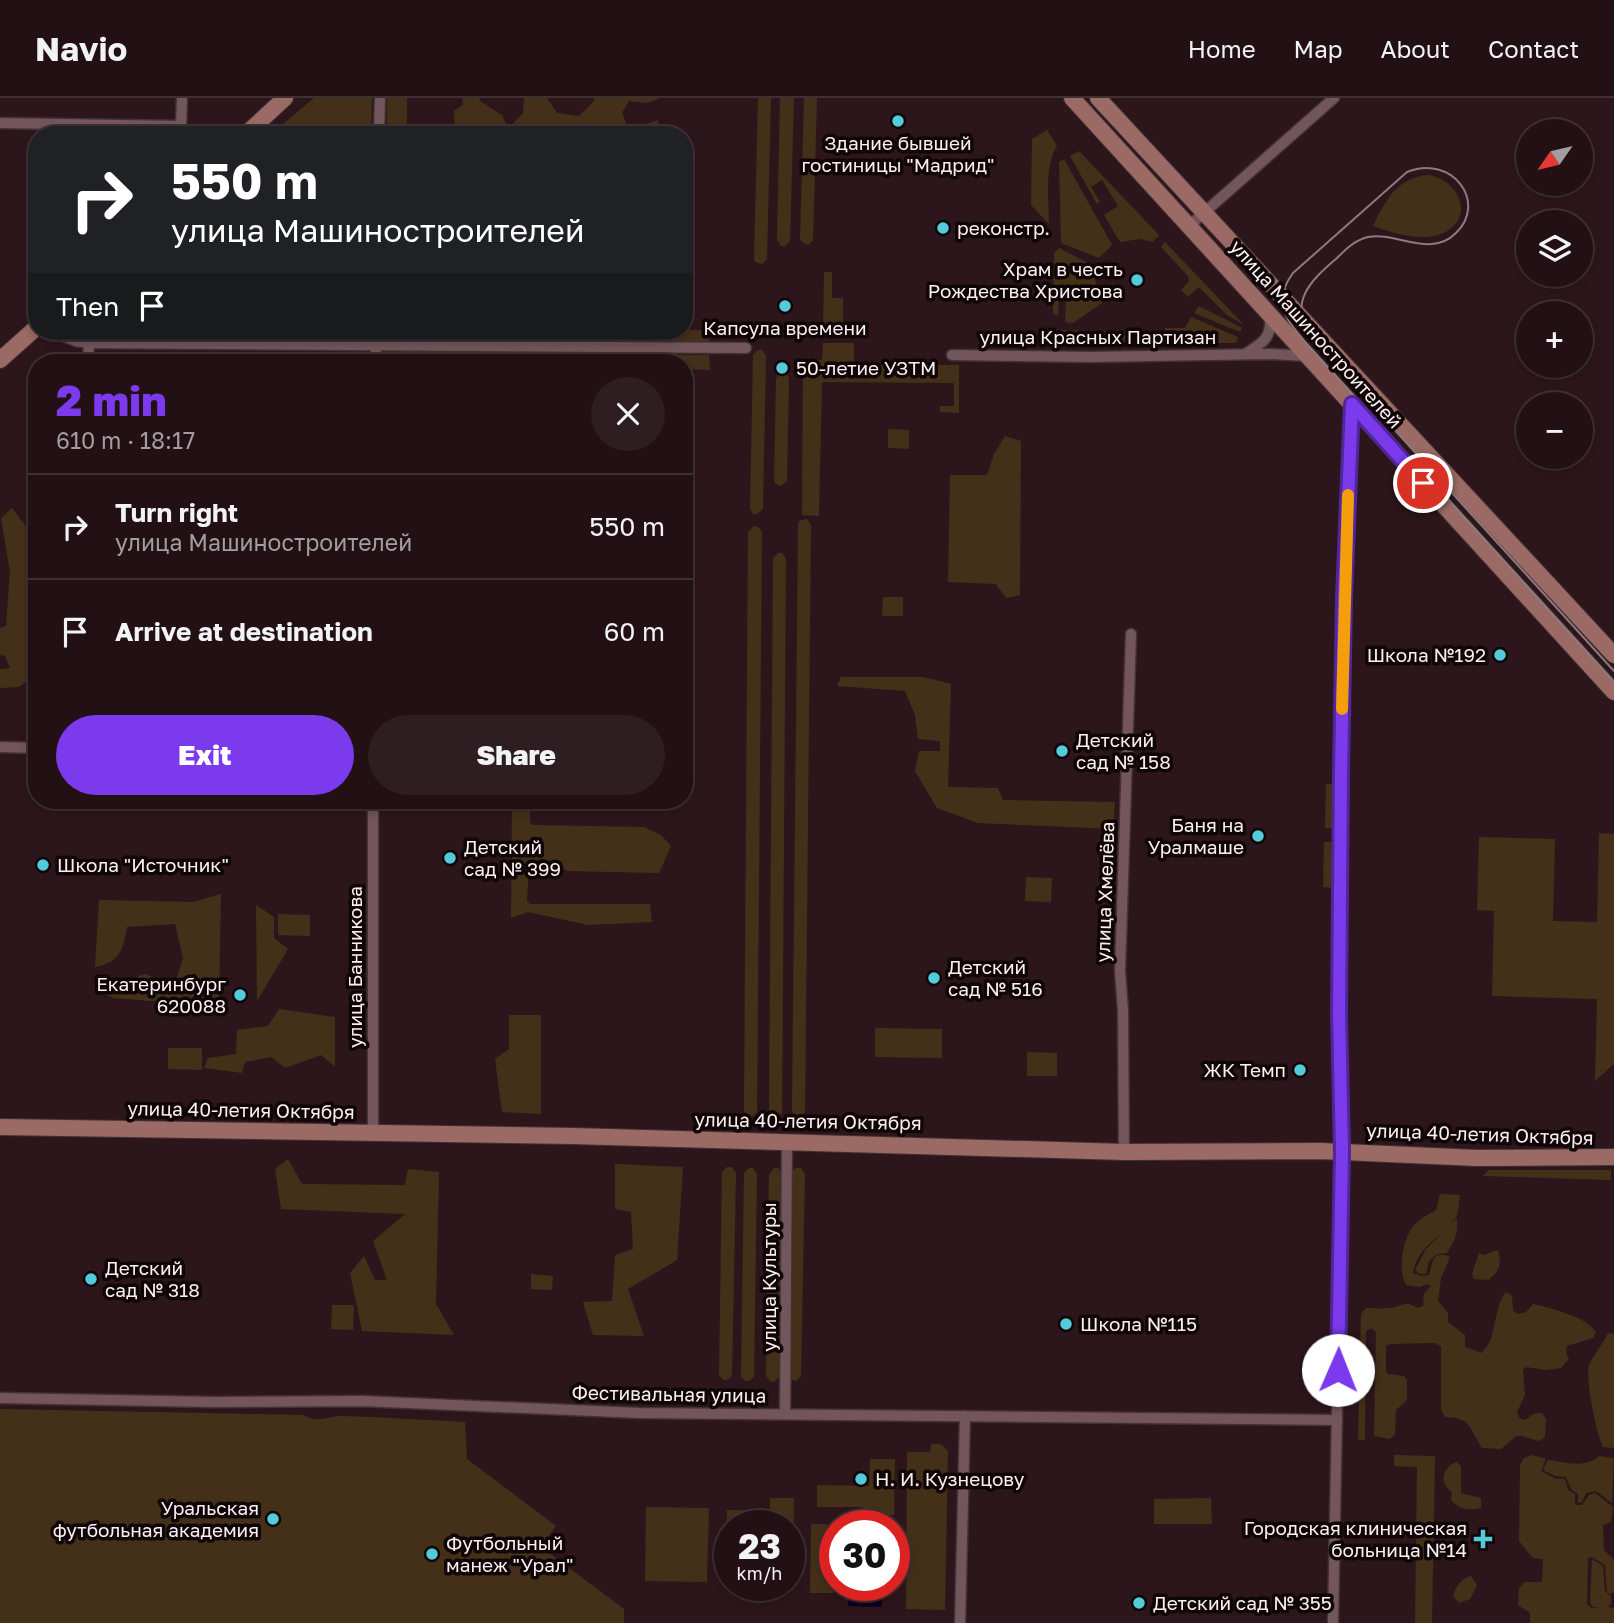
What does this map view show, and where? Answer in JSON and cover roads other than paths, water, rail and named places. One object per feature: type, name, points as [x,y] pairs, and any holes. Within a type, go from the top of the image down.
[{"type":"main road","points":[[255,126],[285,98]]},
{"type":"main road","name":"улица Машиностроителей","points":[[1072,98],[1614,692]]},
{"type":"main road","name":"улица Машиностроителей","points":[[1098,98],[1614,656]]},
{"type":"main road","points":[[0,360],[28,335]]},
{"type":"main road","name":"улица 40-летия Октября","points":[[0,1127],[787,1141],[1124,1152],[1342,1151],[1477,1158],[1614,1157]]},
{"type":"street","points":[[182,98],[186,126]]},
{"type":"street","points":[[379,126],[380,98]]},
{"type":"street","points":[[1189,226],[1334,98]]},
{"type":"street","points":[[0,123],[80,126]]},
{"type":"street","points":[[1245,354],[1267,338],[1271,330],[1270,314]]},
{"type":"street","points":[[73,340],[89,343],[746,348]]},
{"type":"street","points":[[376,340],[376,354]]},
{"type":"street","points":[[88,354],[89,343]]},
{"type":"street","name":"улица Красных Партизан","points":[[952,355],[1308,356]]},
{"type":"street","points":[[1333,1623],[1342,1151],[1339,1013],[1341,774],[1344,586],[1352,404]]},
{"type":"street","name":"улица Хмелёва","points":[[1124,1152],[1123,1011],[1120,971],[1131,634]]},
{"type":"street","points":[[0,747],[28,748]]},
{"type":"street","name":"улица Банникова","points":[[373,809],[373,1133]]},
{"type":"street","name":"улица Культуры","points":[[785,1414],[787,1141]]},
{"type":"street","name":"Фестивальная улица","points":[[0,1398],[214,1402],[362,1401],[640,1413],[1337,1420]]},
{"type":"street","points":[[960,1623],[964,1416]]},
{"type":"tram line","points":[[1614,671],[1312,339],[1305,326],[1302,314],[1305,294],[1318,275],[1347,248],[1363,238],[1379,236],[1435,244],[1456,233],[1465,221],[1468,208],[1466,195],[1451,175],[1423,168],[1407,172],[1293,273],[1283,293],[1282,302],[1287,318],[1306,343],[1614,682]]},
{"type":"place","name":"Здание бывшей гостиницы \"Мадрид\"","points":[[898,121]]},
{"type":"place","name":"реконстр.","points":[[943,228]]},
{"type":"place","name":"Храм в честь Рождества Христова","points":[[1137,280]]},
{"type":"place","name":"Капсула времени","points":[[785,306]]},
{"type":"place","name":"50-летие УЗТМ","points":[[782,368]]},
{"type":"place","name":"Школа №192","points":[[1500,655]]},
{"type":"place","name":"Детский сад № 158","points":[[1062,751]]},
{"type":"place","name":"Баня на Уралмаше","points":[[1258,836]]},
{"type":"place","name":"Детский сад № 399","points":[[450,858]]},
{"type":"place","name":"Школа \"Источник\"","points":[[43,865]]},
{"type":"place","name":"Детский сад № 516","points":[[934,978]]},
{"type":"place","name":"Екатеринбург 620088","points":[[240,995]]},
{"type":"place","name":"ЖК Темп","points":[[1300,1070]]},
{"type":"place","name":"Детский сад № 318","points":[[91,1279]]},
{"type":"place","name":"Школа №115","points":[[1066,1324]]},
{"type":"place","name":"Н. И. Кузнецову","points":[[861,1479]]},
{"type":"place","name":"Уральская футбольная академия","points":[[273,1519]]},
{"type":"place","name":"Городская клиническая больница №14","points":[[1483,1539]]},
{"type":"place","name":"Футбольный манеж \"Урал\"","points":[[432,1554]]},
{"type":"place","name":"Детский сад № 355","points":[[1139,1603]]}]
